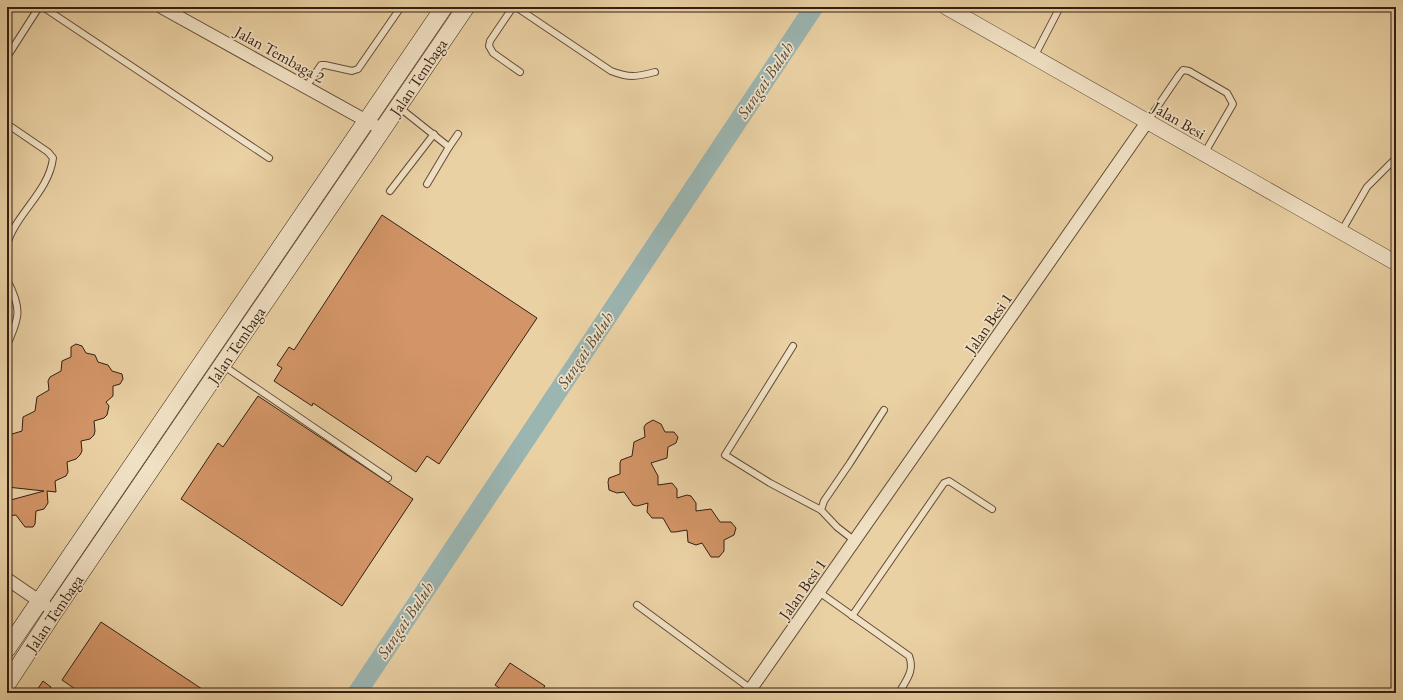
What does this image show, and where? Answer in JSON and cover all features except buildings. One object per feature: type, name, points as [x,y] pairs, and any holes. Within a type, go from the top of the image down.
[{"type":"main road","name":"Jalan Tembaga","points":[[7,649],[368,122],[444,7]]},
{"type":"main road","name":"Jalan Tembaga","points":[[7,684],[54,612],[466,7]]},
{"type":"street","name":"Jalan Tembaga 2","points":[[161,7],[383,130]]},
{"type":"street","name":"Jalan Besi","points":[[946,7],[1396,263]]},
{"type":"street","name":"Jalan Besi 1","points":[[750,691],[1147,122]]},
{"type":"street","points":[[7,579],[54,612]]},
{"type":"lane","points":[[7,57],[38,7]]},
{"type":"lane","points":[[43,7],[270,158]]},
{"type":"lane","points":[[306,87],[321,65],[352,71],[358,69],[401,7]]},
{"type":"lane","points":[[513,7],[490,41],[489,46],[493,53],[520,72]]},
{"type":"lane","points":[[516,7],[611,71],[625,77],[637,77],[655,72]]},
{"type":"lane","points":[[1034,57],[1060,7]]},
{"type":"lane","name":"Jalan Besi 1","points":[[1147,122],[1183,70],[1189,71],[1227,93],[1233,104],[1204,154]]},
{"type":"lane","points":[[399,107],[449,147]]},
{"type":"lane","points":[[7,124],[48,152],[53,158],[52,168],[36,197],[9,236],[7,245]]},
{"type":"lane","points":[[390,191],[434,134]]},
{"type":"lane","points":[[426,184],[458,134]]},
{"type":"lane","points":[[1341,232],[1367,187],[1396,158]]},
{"type":"lane","points":[[7,280],[18,304],[17,325],[7,345]]},
{"type":"lane","points":[[793,346],[725,455],[770,483],[821,510],[837,527],[856,541]]},
{"type":"lane","points":[[222,365],[388,478]]},
{"type":"lane","points":[[821,510],[824,500],[884,410]]},
{"type":"lane","points":[[852,616],[944,483],[949,481],[992,509]]},
{"type":"lane","points":[[819,592],[908,656],[911,663],[912,672],[899,693]]},
{"type":"lane","points":[[638,605],[750,691]]},
{"type":"waterway","name":"Sungai Buluh","points":[[357,693],[814,7]]}]
